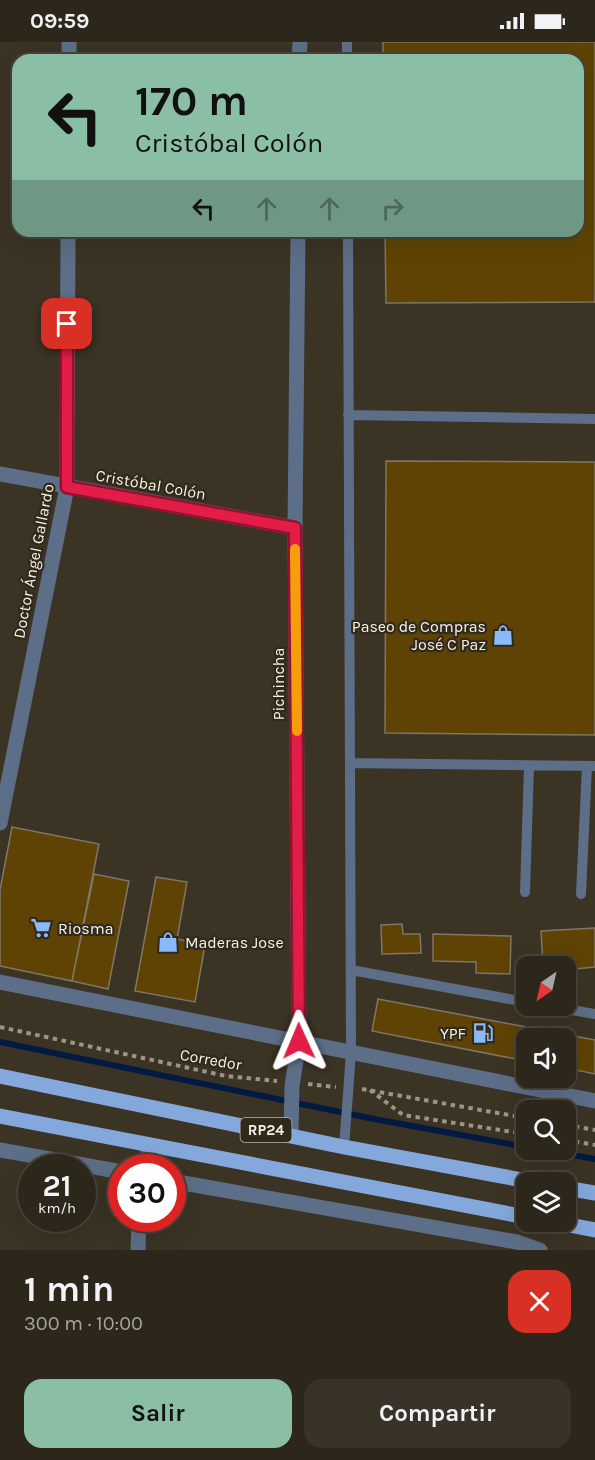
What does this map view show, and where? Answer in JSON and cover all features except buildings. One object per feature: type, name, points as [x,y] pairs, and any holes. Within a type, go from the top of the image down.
[{"type":"main road","name":"RP24","points":[[0,1077],[344,1147],[516,1179]]},
{"type":"main road","name":"RP24","points":[[0,1116],[516,1215]]},
{"type":"main road","points":[[576,1190],[595,1193]]},
{"type":"main road","points":[[576,1226],[595,1230]]},
{"type":"street","name":"Doctor Ángel Gallardo","points":[[0,823],[67,487],[68,237]]},
{"type":"street","name":"Pichincha","points":[[291,1135],[292,1084],[299,1041],[295,528],[298,237]]},
{"type":"street","name":"Cristóbal Colón","points":[[0,474],[295,528]]},
{"type":"street","points":[[0,982],[595,1101]]},
{"type":"street","points":[[148,1154],[149,1145]]},
{"type":"street","points":[[0,1150],[108,1169]]},
{"type":"street","points":[[186,1183],[517,1242],[540,1250]]},
{"type":"street","points":[[138,1232],[138,1250]]},
{"type":"lane","points":[[344,1147],[351,1053],[348,237]]},
{"type":"lane","points":[[348,415],[595,419]]},
{"type":"lane","points":[[350,763],[591,766],[581,894]]},
{"type":"lane","points":[[525,892],[529,766]]},
{"type":"lane","points":[[351,970],[516,1000]]},
{"type":"lane","points":[[576,1011],[595,1014]]},
{"type":"path","name":"Corredor","points":[[0,1027],[225,1076],[370,1090],[516,1116]]},
{"type":"path","points":[[370,1090],[403,1115],[516,1132]]},
{"type":"path","points":[[576,1127],[595,1130]]},
{"type":"path","points":[[576,1142],[595,1145]]},
{"type":"waterway","points":[[0,1042],[374,1119],[516,1145]]},
{"type":"waterway","points":[[576,1156],[595,1159]]},
{"type":"slow traffic","points":[[295,549],[297,731]]},
{"type":"place","name":"Paseo de Compras José C Paz","points":[[503,635]]},
{"type":"place","name":"Riosma","points":[[41,928]]},
{"type":"place","name":"Maderas Jose","points":[[168,942]]},
{"type":"place","name":"YPF","points":[[483,1033]]},
{"type":"route","points":[[67,324],[67,487],[295,528],[299,1041]]}]
